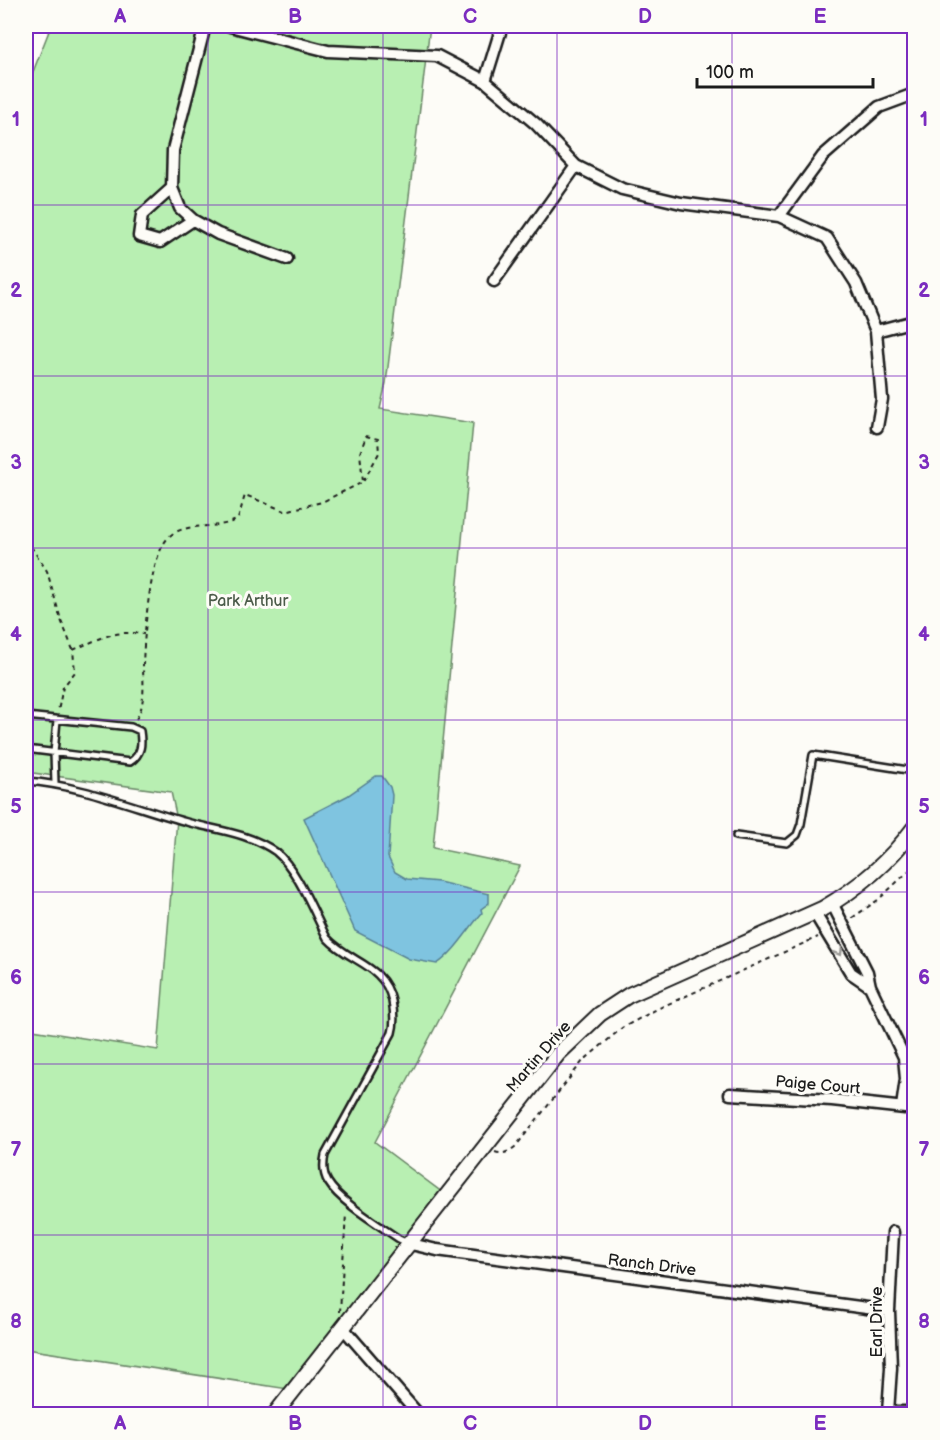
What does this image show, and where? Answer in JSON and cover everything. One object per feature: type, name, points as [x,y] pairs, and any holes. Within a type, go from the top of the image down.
[{"type":"street","points":[[205,26],[173,150],[172,188],[180,208],[193,220],[218,234],[287,259]]},
{"type":"street","points":[[230,26],[328,51],[437,56],[485,81],[536,124],[576,166],[621,189],[681,203],[779,216],[827,238],[856,283],[876,332],[882,399],[877,427]]},
{"type":"street","points":[[485,81],[502,26]]},
{"type":"street","points":[[779,216],[823,156],[879,107],[915,94]]},
{"type":"street","points":[[494,281],[576,166]]},
{"type":"street","points":[[172,188],[141,215],[139,236],[160,242],[193,220]]},
{"type":"street","points":[[876,332],[915,321]]},
{"type":"street","name":"Martin Drive","points":[[275,1414],[344,1323],[411,1244],[485,1145],[558,1054],[600,1014],[629,995],[662,979],[832,903],[868,879],[915,828]]},
{"type":"street","points":[[832,903],[867,972],[870,986],[904,1057],[906,1079],[902,1107]]},
{"type":"street","points":[[814,912],[851,973],[870,986]]},
{"type":"street","name":"Paige Court","points":[[730,1094],[832,1100],[915,1109]]},
{"type":"street","name":"Earl Drive","points":[[888,1412],[891,1368],[889,1311],[893,1232]]},
{"type":"street","name":"Ranch Drive","points":[[411,1244],[437,1251],[889,1311]]},
{"type":"street","points":[[344,1323],[418,1414]]},
{"type":"street","points":[[869,1414],[915,1412]]},
{"type":"lane","points":[[26,716],[131,727],[140,731],[142,745],[137,757],[130,762],[26,749]]},
{"type":"lane","points":[[55,783],[54,753],[57,720]]},
{"type":"lane","points":[[736,836],[788,843],[797,835],[813,755],[915,771]]},
{"type":"lane","points":[[26,782],[55,783],[192,823],[225,830],[275,852],[290,866],[327,938],[336,948],[369,967],[382,978],[390,990],[395,1024],[325,1155],[323,1165],[327,1181],[348,1202],[399,1239],[411,1244]]},
{"type":"path","points":[[131,727],[139,715],[142,699],[144,634],[154,573],[167,538],[182,529],[216,526],[238,519],[245,495],[285,511],[322,502],[363,482],[379,453],[378,439],[366,435],[360,453],[363,482]]},
{"type":"path","points":[[26,539],[47,571],[61,620],[73,650],[75,672],[63,687],[57,720]]},
{"type":"path","points":[[73,650],[120,632],[144,634]]},
{"type":"path","points":[[849,920],[878,900],[915,866]]},
{"type":"path","points":[[485,1145],[500,1154],[516,1146],[583,1061],[622,1028],[657,1009],[817,938]]},
{"type":"path","points":[[344,1323],[339,1309],[348,1202]]},
{"type":"green space","name":"Park Arthur","points":[[51,26],[430,26],[386,383],[380,409],[473,423],[433,848],[520,866],[375,1142],[447,1196],[295,1390],[26,1349],[26,1029],[158,1050],[177,819],[171,792],[26,772],[26,109],[29,82]]},
{"type":"water","points":[[376,776],[382,776],[390,787],[392,795],[388,857],[395,872],[407,879],[439,882],[489,894],[489,903],[481,909],[482,913],[455,947],[437,964],[409,959],[355,931],[304,818],[347,796]]}]
